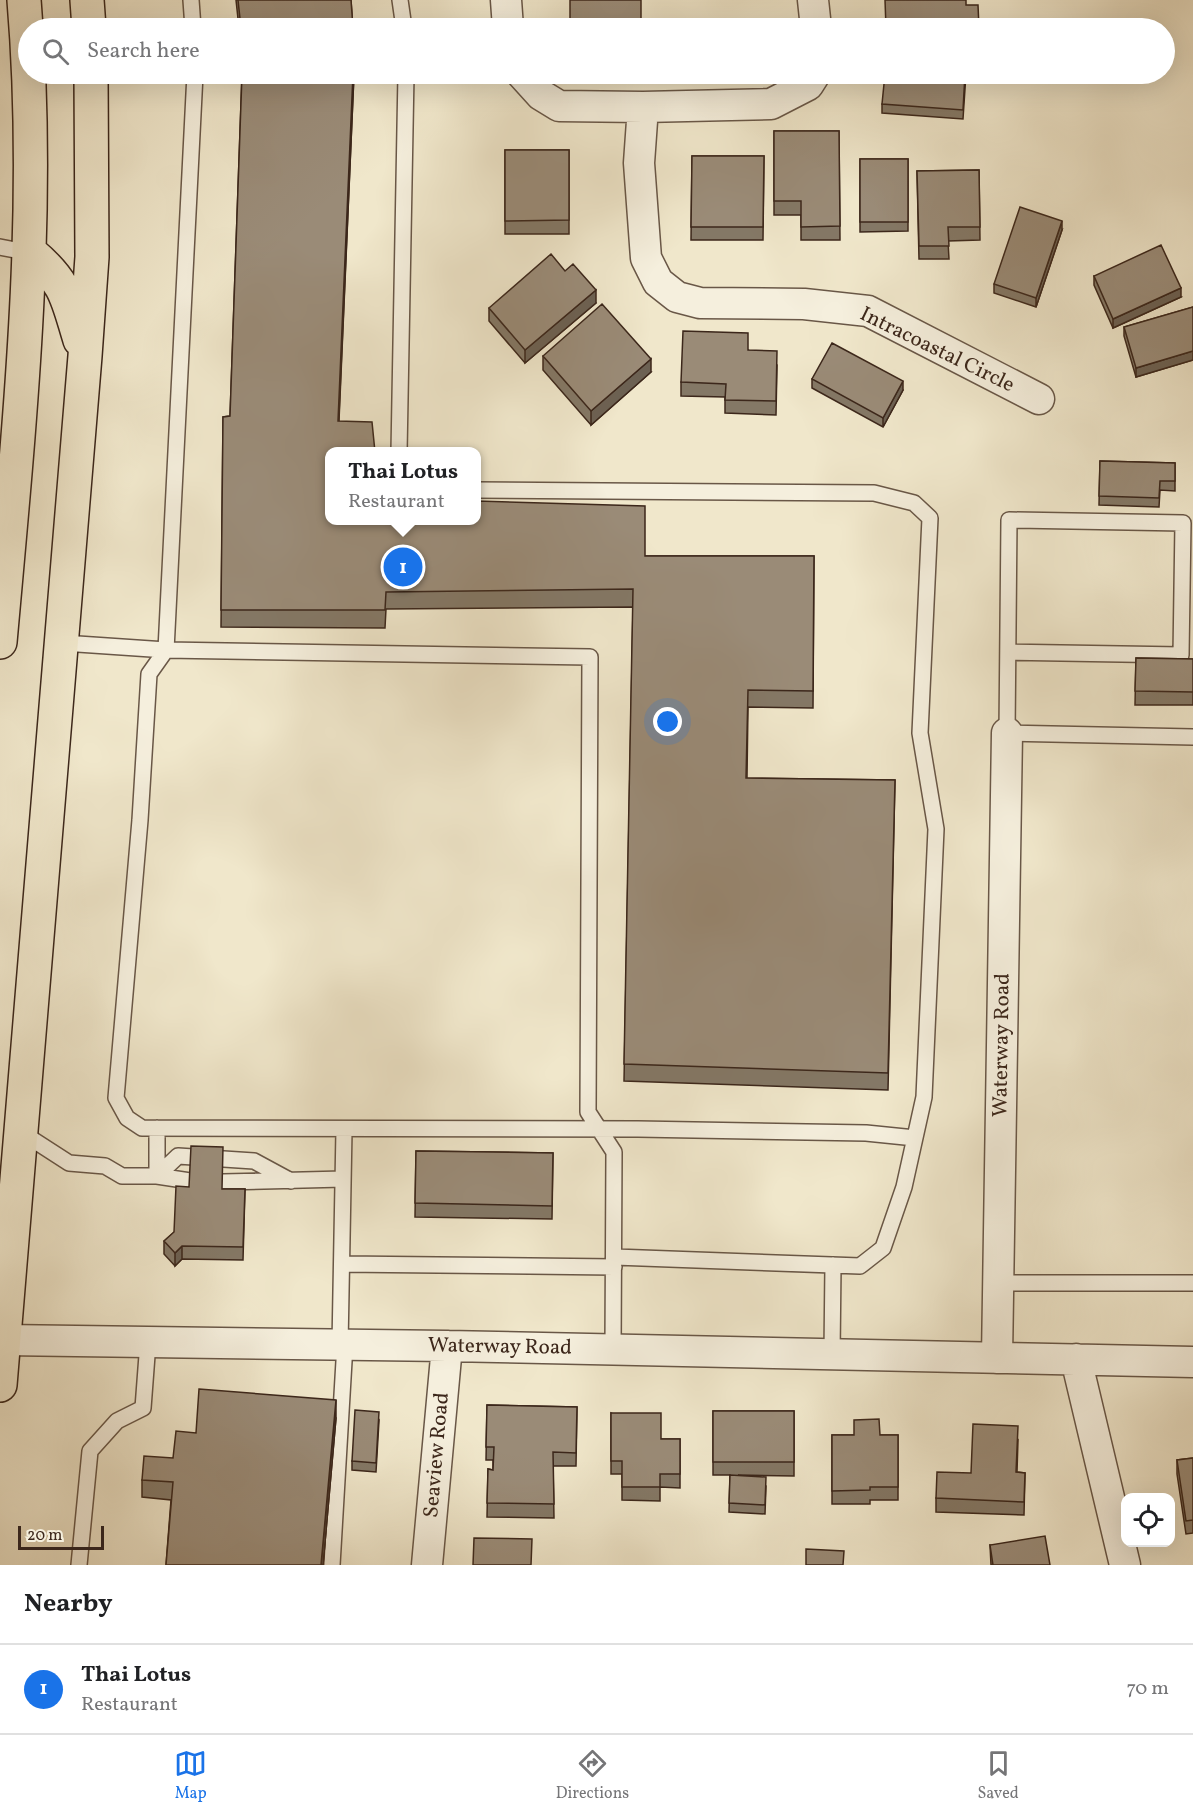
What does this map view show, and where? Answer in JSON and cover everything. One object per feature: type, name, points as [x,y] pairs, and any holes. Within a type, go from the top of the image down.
[{"type":"main road","points":[[24,0],[25,18]]},
{"type":"main road","points":[[87,0],[88,18]]},
{"type":"main road","points":[[0,642],[24,363],[15,250],[29,103],[28,84]]},
{"type":"main road","points":[[0,1385],[63,644],[92,257],[91,84]]},
{"type":"main road","points":[[15,250],[50,269],[62,285],[85,357]]},
{"type":"street","points":[[506,0],[507,18]]},
{"type":"street","points":[[813,0],[815,18]]},
{"type":"street","points":[[531,84],[541,95],[559,106],[771,104],[809,84]]},
{"type":"street","name":"Intracoastal Circle","points":[[643,106],[639,163],[646,258],[658,282],[677,297],[700,303],[804,304],[868,311],[1039,399]]},
{"type":"street","name":"Waterway Road","points":[[997,1358],[1007,733]]},
{"type":"street","name":"Waterway Road","points":[[4,1340],[613,1349],[1193,1362]]},
{"type":"street","name":"Seaview Road","points":[[427,1565],[447,1346]]},
{"type":"street","points":[[1076,1359],[1125,1565]]},
{"type":"lane","points":[[190,0],[192,18]]},
{"type":"lane","points":[[400,0],[403,18]]},
{"type":"lane","points":[[194,84],[166,650],[149,674],[140,820],[116,1098],[127,1118],[142,1128],[866,1133],[915,1138]]},
{"type":"lane","points":[[399,447],[406,84]]},
{"type":"lane","points":[[342,1264],[614,1262],[860,1266],[883,1248],[904,1187],[924,1097],[936,829],[920,733],[930,518],[914,503],[874,493],[481,490]]},
{"type":"lane","points":[[1008,652],[1181,655],[1183,523],[1009,520],[1007,733],[1193,736]]},
{"type":"lane","points":[[63,644],[166,650],[590,657],[588,1112],[614,1152],[613,1349]]},
{"type":"lane","points":[[157,1128],[157,1176]]},
{"type":"lane","points":[[332,1565],[343,1345],[344,1130]]},
{"type":"lane","points":[[21,1132],[69,1163],[105,1166],[122,1176],[157,1176],[190,1181]]},
{"type":"lane","points":[[157,1176],[178,1156],[223,1157],[254,1161],[291,1181]]},
{"type":"lane","points":[[223,1182],[343,1179]]},
{"type":"lane","points":[[832,1354],[833,1265]]},
{"type":"lane","points":[[998,1283],[1193,1283]]},
{"type":"lane","points":[[79,1565],[90,1450],[117,1421],[143,1408],[148,1342]]},
{"type":"building","points":[[238,0],[351,0],[352,18],[240,18]]},
{"type":"building","points":[[570,0],[641,0],[641,18],[570,18]]},
{"type":"building","points":[[885,0],[966,0],[966,5],[978,5],[979,18],[886,18]]},
{"type":"building","points":[[242,84],[353,84],[338,421],[372,422],[374,447],[325,447],[325,525],[481,525],[481,501],[645,506],[645,556],[814,556],[813,691],[748,690],[746,778],[895,780],[888,1073],[624,1064],[633,589],[386,592],[385,610],[221,610],[223,417],[230,416]]},
{"type":"building","points":[[884,84],[964,84],[963,110],[882,104]]},
{"type":"building","points":[[774,131],[839,131],[840,226],[801,227],[801,201],[774,201]]},
{"type":"building","points":[[505,150],[569,150],[569,220],[505,221]]},
{"type":"building","points":[[692,156],[764,156],[763,227],[691,227]]},
{"type":"building","points":[[860,159],[908,159],[908,222],[860,222]]},
{"type":"building","points":[[979,170],[980,227],[948,227],[949,246],[919,246],[917,171]]},
{"type":"building","points":[[1020,207],[1062,221],[1036,298],[994,284]]},
{"type":"building","points":[[1161,245],[1181,288],[1113,319],[1094,276]]},
{"type":"building","points":[[551,254],[565,271],[573,264],[596,290],[525,350],[489,308]]},
{"type":"building","points":[[602,304],[651,359],[591,411],[543,356]]},
{"type":"building","points":[[1193,307],[1193,351],[1136,368],[1124,327]]},
{"type":"building","points":[[683,331],[748,333],[748,350],[777,351],[776,401],[725,400],[726,384],[681,382]]},
{"type":"building","points":[[832,343],[903,381],[883,418],[812,379]]},
{"type":"building","points":[[1100,461],[1175,463],[1175,481],[1160,481],[1159,498],[1099,496]]},
{"type":"building","points":[[1136,658],[1193,659],[1193,692],[1135,691]]},
{"type":"building","points":[[191,1146],[223,1147],[222,1189],[245,1189],[243,1247],[182,1246],[175,1253],[164,1241],[174,1232],[176,1186],[189,1187]]},
{"type":"building","points":[[416,1151],[553,1153],[552,1206],[415,1203]]},
{"type":"building","points":[[199,1389],[336,1400],[321,1565],[166,1565],[173,1482],[142,1480],[144,1456],[173,1458],[176,1431],[196,1433]]},
{"type":"building","points":[[487,1405],[577,1407],[576,1453],[553,1452],[554,1504],[487,1503],[488,1469],[493,1470],[494,1447],[486,1447]]},
{"type":"building","points":[[355,1410],[379,1412],[376,1463],[352,1461]]},
{"type":"building","points":[[713,1411],[794,1411],[794,1462],[713,1462]]},
{"type":"building","points":[[611,1413],[661,1413],[661,1439],[680,1439],[680,1474],[660,1474],[660,1487],[622,1487],[622,1461],[611,1461]]},
{"type":"building","points":[[879,1419],[880,1435],[898,1435],[898,1487],[832,1491],[832,1435],[854,1435],[854,1420]]},
{"type":"building","points":[[973,1424],[1018,1426],[1016,1472],[1025,1473],[1024,1502],[936,1498],[937,1472],[971,1473]]},
{"type":"building","points":[[1193,1458],[1193,1520],[1186,1521],[1177,1460]]},
{"type":"building","points":[[730,1475],[766,1477],[765,1505],[729,1503]]},
{"type":"building","points":[[1045,1536],[1050,1565],[993,1565],[990,1545]]},
{"type":"building","points":[[474,1538],[532,1539],[531,1565],[473,1565]]},
{"type":"building","points":[[806,1549],[844,1551],[843,1565],[806,1565]]},
{"type":"place","name":"Thai Lotus","points":[[403,567]]}]
